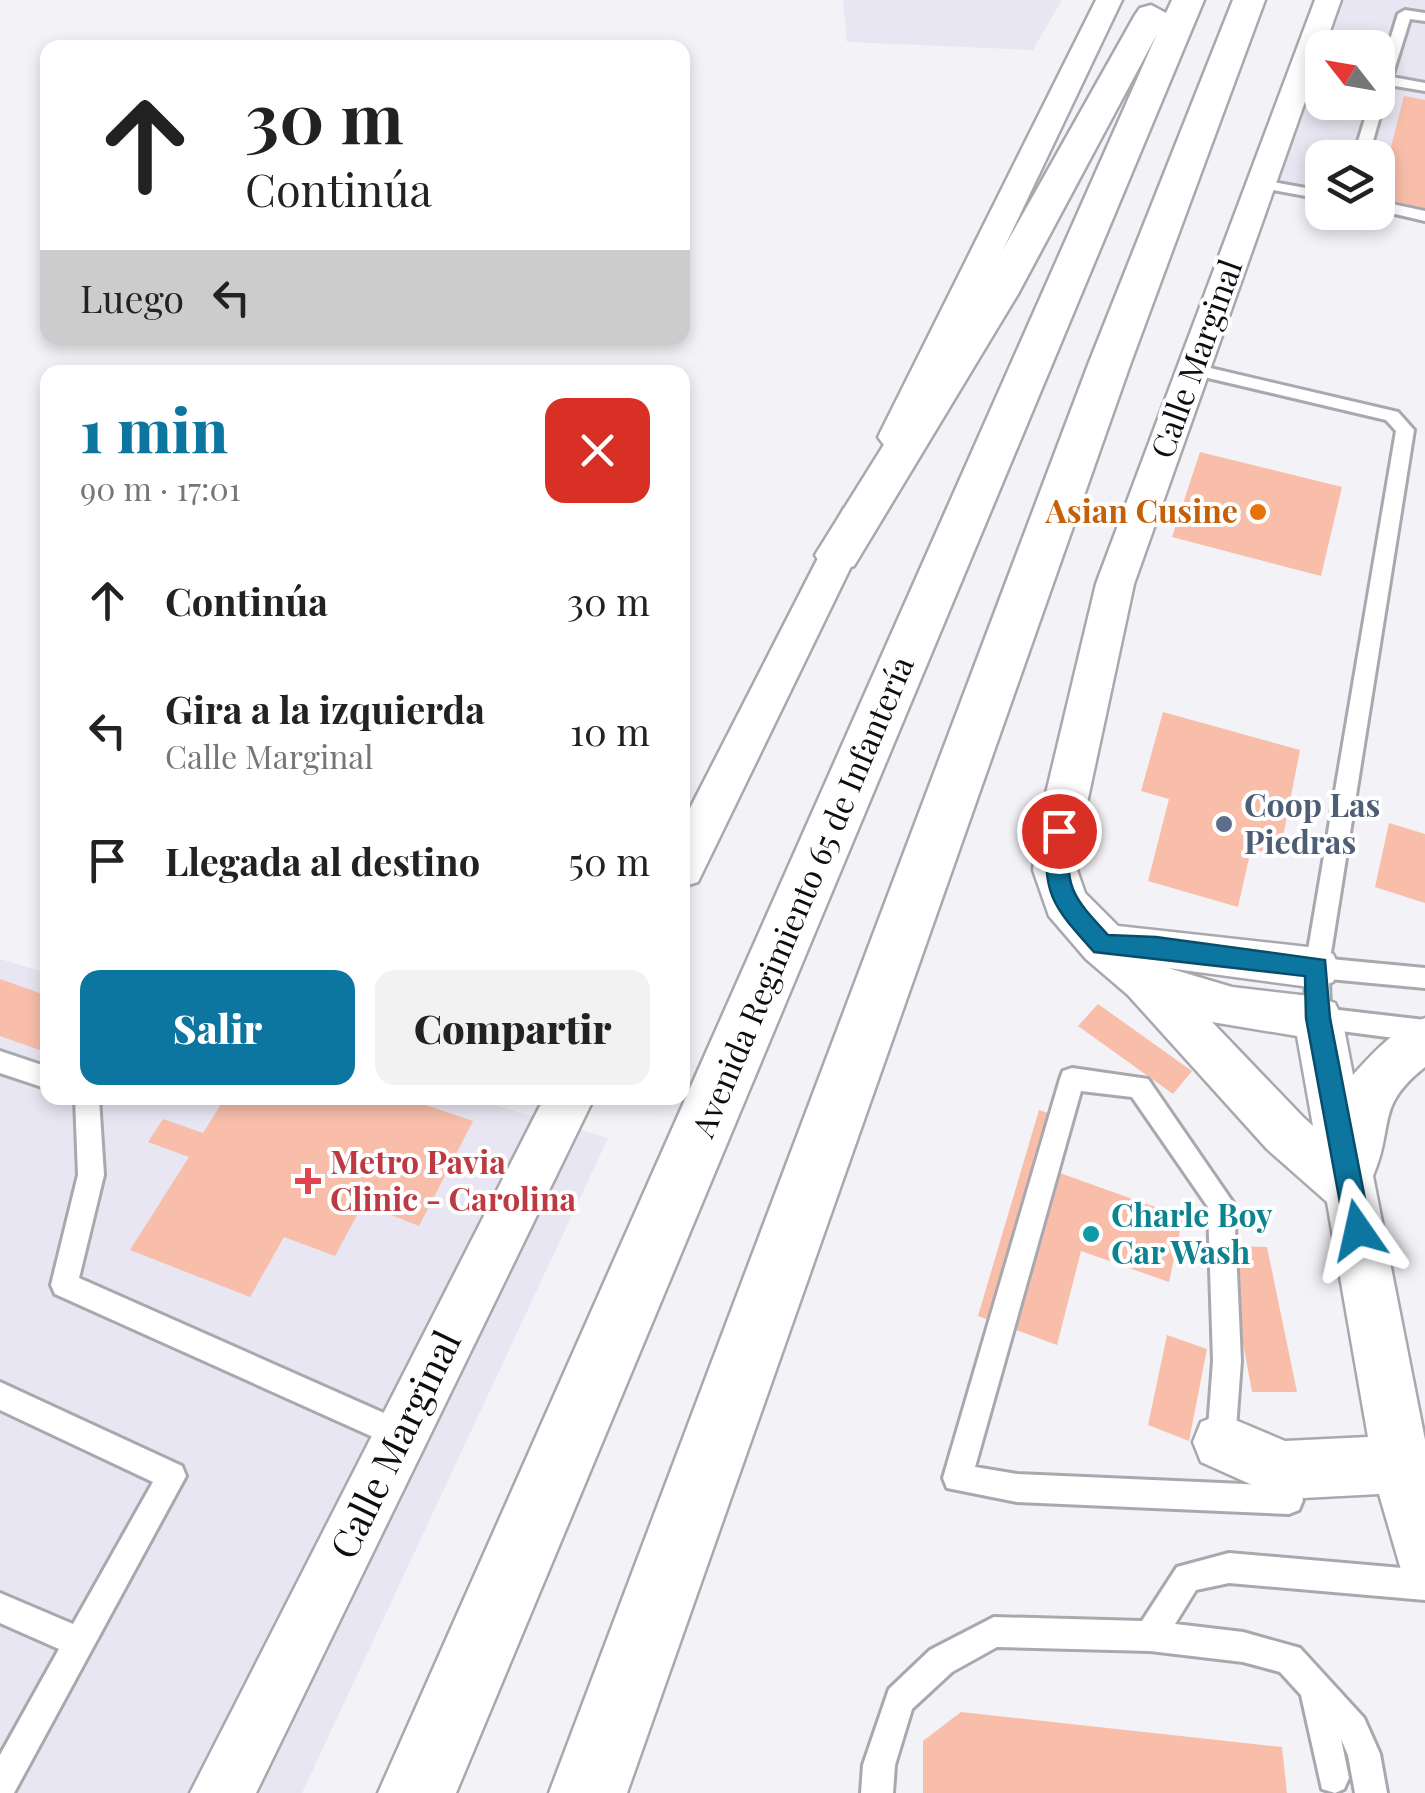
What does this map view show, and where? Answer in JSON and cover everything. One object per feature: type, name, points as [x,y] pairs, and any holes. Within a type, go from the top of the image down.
[{"type":"main road","points":[[838,556],[998,294],[1131,44],[1160,0]]},
{"type":"main road","name":"Avenida Regimiento 65 de Infantería","points":[[417,1793],[1188,0]]},
{"type":"main road","points":[[588,1793],[1110,365],[1249,0]]},
{"type":"street","points":[[690,853],[1109,0]]},
{"type":"street","name":"Calle Marginal","points":[[1317,992],[1232,1008],[1141,980],[1065,904],[1055,870],[1059,831],[1115,584],[1328,0]]},
{"type":"street","points":[[1102,945],[1156,946],[1317,992],[1350,1190],[1404,1472],[1425,1559]]},
{"type":"street","points":[[1141,980],[1284,1132],[1350,1190]]},
{"type":"street","points":[[1350,1190],[1365,1096],[1402,1056],[1425,1039]]},
{"type":"street","name":"Calle Marginal","points":[[222,1793],[565,1105]]},
{"type":"street","points":[[1221,1442],[1284,1470],[1404,1472]]},
{"type":"street","points":[[1289,1500],[1404,1472]]},
{"type":"lane","points":[[1395,45],[1405,14],[1425,18]]},
{"type":"lane","points":[[1395,82],[1425,87]]},
{"type":"lane","points":[[1262,184],[1305,193]]},
{"type":"lane","points":[[1395,210],[1425,216]]},
{"type":"lane","points":[[1192,369],[1392,416],[1406,430],[1317,992]]},
{"type":"lane","points":[[1317,992],[1425,978]]},
{"type":"lane","points":[[1317,992],[1425,1031]]},
{"type":"lane","points":[[0,1062],[40,1075]]},
{"type":"lane","points":[[1221,1442],[1227,1361],[1221,1204],[1139,1087],[1072,1079],[957,1478],[1016,1488],[1289,1500]]},
{"type":"lane","points":[[87,1105],[92,1175],[64,1286],[401,1434]]},
{"type":"lane","points":[[0,1396],[172,1476],[0,1786]]},
{"type":"lane","points":[[1150,1636],[1187,1577],[1229,1568],[1425,1585]]},
{"type":"lane","points":[[0,1608],[80,1642]]},
{"type":"lane","points":[[877,1793],[879,1764],[900,1700],[941,1661],[994,1632],[1150,1636],[1243,1647],[1289,1659],[1353,1730],[1364,1754],[1371,1793]]},
{"type":"lane","points":[[1315,1690],[1333,1778]]},
{"type":"shaded area","points":[[843,0],[1062,0],[1033,50],[847,42]]},
{"type":"shaded area","points":[[1314,0],[1425,0],[1425,223],[1395,217],[1395,140],[1305,140],[1305,198],[1246,186]]},
{"type":"shaded area","points":[[0,959],[40,971],[40,1105],[494,1105],[608,1138],[302,1793],[0,1793]]},
{"type":"building","points":[[1404,96],[1425,100],[1425,208],[1395,202],[1393,140]]},
{"type":"building","name":"Asian Cusine","points":[[1200,452],[1342,487],[1321,576],[1172,537]]},
{"type":"building","name":"Coop Las Piedras","points":[[1163,712],[1300,750],[1279,857],[1251,849],[1238,907],[1148,881],[1169,799],[1141,791]]},
{"type":"building","points":[[1389,823],[1425,834],[1425,903],[1375,887]]},
{"type":"building","points":[[0,979],[40,993],[40,1050],[0,1036]]},
{"type":"building","points":[[1098,1004],[1192,1071],[1173,1094],[1078,1026]]},
{"type":"building","name":"Metro Pavia Clinic - Carolina","points":[[221,1105],[426,1105],[473,1121],[419,1226],[363,1204],[335,1256],[284,1237],[250,1297],[130,1250],[189,1157],[148,1142],[163,1119],[203,1133]]},
{"type":"building","name":"Charle Boy Car Wash","points":[[1039,1110],[1071,1121],[1057,1172],[1183,1217],[1169,1282],[1081,1251],[1057,1345],[978,1316]]},
{"type":"building","points":[[1225,1246],[1267,1247],[1297,1392],[1252,1392]]},
{"type":"building","points":[[1167,1335],[1207,1349],[1189,1441],[1148,1425]]},
{"type":"building","points":[[961,1712],[1282,1747],[1287,1793],[923,1793],[923,1741]]},
{"type":"place","name":"Asian Cusine","points":[[1258,512]]},
{"type":"place","name":"Coop Las Piedras","points":[[1224,824]]},
{"type":"place","name":"Metro Pavia Clinic - Carolina","points":[[308,1181]]},
{"type":"place","name":"Charle Boy Car Wash","points":[[1091,1234]]},
{"type":"route","points":[[1059,831],[1055,870],[1065,904],[1102,945],[1156,946],[1317,968],[1318,1018],[1358,1230]]}]
